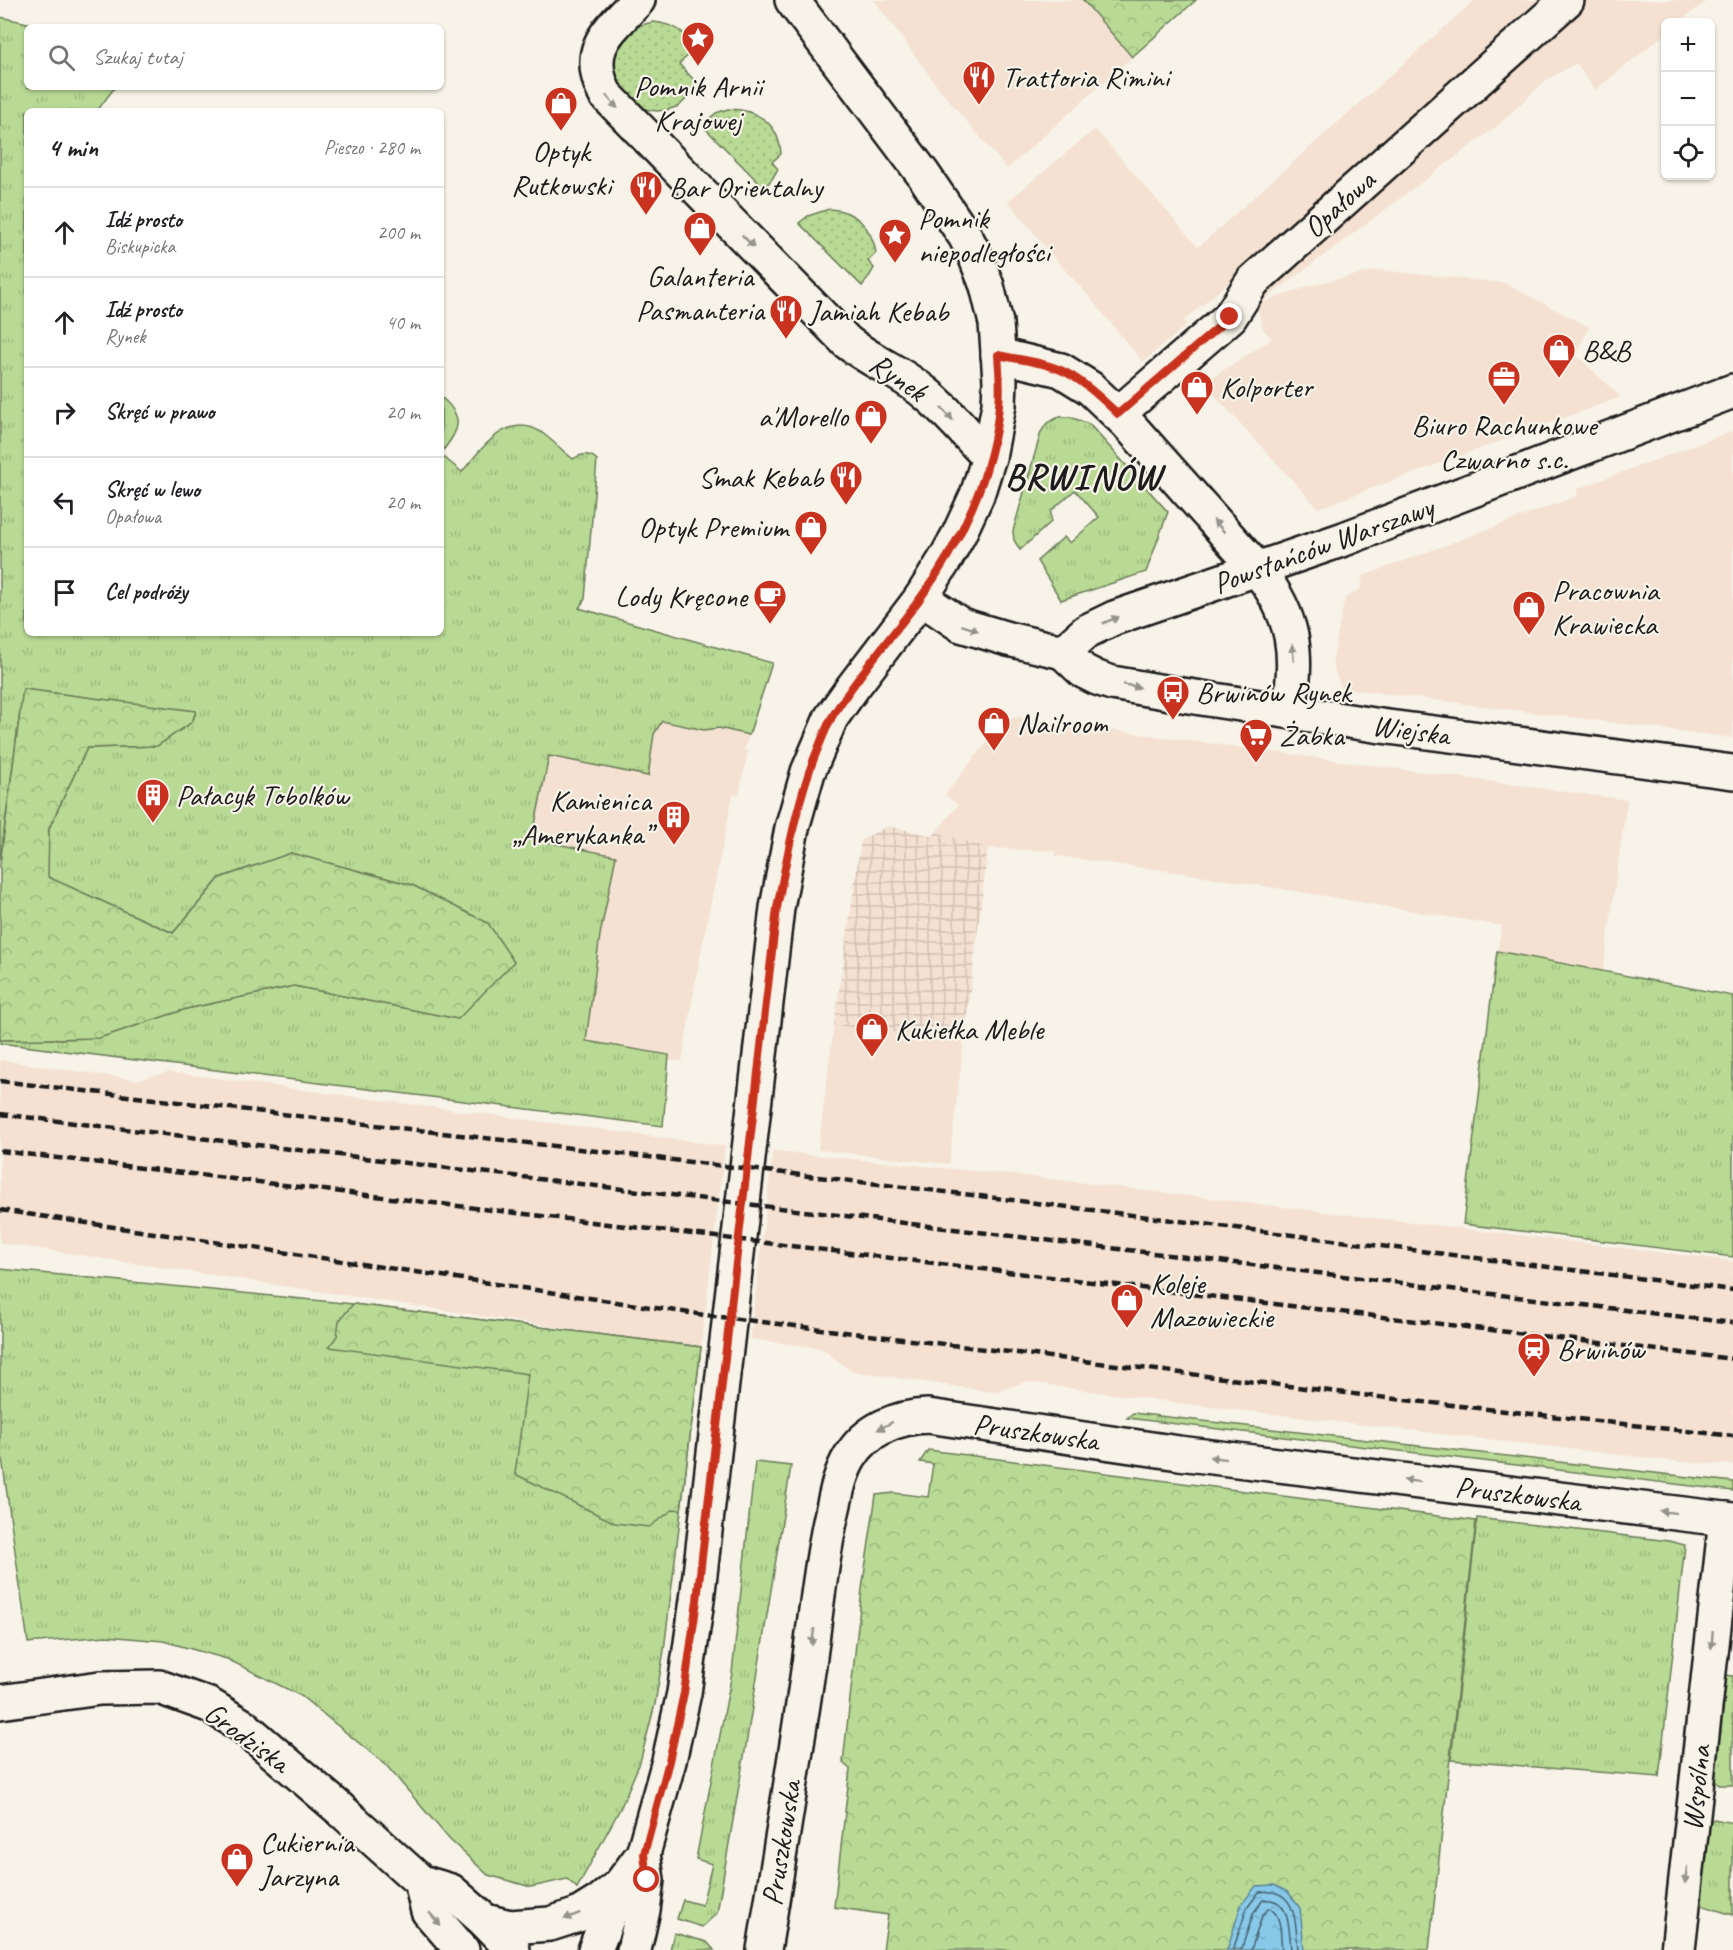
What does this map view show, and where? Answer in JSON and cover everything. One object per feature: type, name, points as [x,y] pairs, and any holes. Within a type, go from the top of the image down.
[{"type":"street","name":"Rynek","points":[[638,0],[610,30],[599,48],[595,62],[598,80],[605,94],[847,342],[925,392],[989,458]]},
{"type":"street","points":[[634,1950],[647,1880],[644,1854],[669,1761],[684,1693],[777,908],[792,828],[808,772],[831,718],[921,598],[959,534],[977,495],[989,458],[999,405],[996,323],[987,286],[974,253],[923,174],[792,0]]},
{"type":"street","name":"Opałowa","points":[[1118,414],[1230,317],[1254,281],[1567,0]]},
{"type":"street","points":[[998,355],[1040,364],[1068,374],[1090,388],[1118,414],[1272,587],[1290,630],[1295,671],[1289,711]]},
{"type":"street","name":"Powstańców Warszawy","points":[[1063,652],[1087,631],[1114,618],[1344,539],[1733,391]]},
{"type":"street","points":[[921,598],[961,625],[1063,652]]},
{"type":"street","name":"Wiejska","points":[[1063,652],[1083,671],[1113,683],[1381,726],[1733,772]]},
{"type":"street","name":"Pruszkowska","points":[[764,1950],[794,1767],[828,1534],[839,1481],[844,1467],[858,1446],[888,1424],[909,1417],[928,1416],[1179,1453],[1729,1520]]},
{"type":"street","name":"Wspólna","points":[[1678,1950],[1729,1520]]},
{"type":"street","name":"Grodziska","points":[[0,1702],[100,1688],[159,1687],[210,1705],[243,1726],[421,1882],[451,1891],[513,1950]]},
{"type":"street","points":[[595,1950],[620,1885],[644,1854]]},
{"type":"street","points":[[421,1882],[428,1911],[462,1950]]},
{"type":"street","name":"Grodziska","points":[[485,1921],[510,1928],[549,1924],[578,1915],[620,1885]]},
{"type":"shaded area","points":[[874,0],[1083,0],[1132,57],[1007,169],[941,91]]},
{"type":"shaded area","points":[[1475,0],[1708,0],[1684,18],[1661,18],[1661,37],[1595,90],[1576,63],[1545,81],[1497,126],[1260,303],[1316,284],[1378,270],[1504,283],[1589,327],[1576,355],[1621,397],[1318,508],[1203,383],[1272,339],[1263,329],[1257,305],[1228,283],[1183,321],[1187,325],[1143,362],[1008,201],[1095,129],[1198,247]]},
{"type":"shaded area","points":[[1733,431],[1733,738],[1341,688],[1332,663],[1345,598],[1361,588],[1363,576],[1577,496],[1577,489]]},
{"type":"shaded area","points":[[1016,717],[1627,800],[1603,972],[1497,951],[1502,926],[1205,876],[1056,856],[1056,851],[988,848],[936,832],[958,805],[945,795],[1002,723]]},
{"type":"shaded area","points":[[662,721],[704,730],[719,728],[749,735],[744,750],[748,751],[739,795],[733,794],[700,956],[682,1061],[669,1061],[669,1054],[586,1041],[600,935],[616,856],[532,839],[549,756],[648,776],[654,734]]},
{"type":"shaded area","points":[[888,826],[933,836],[936,832],[988,848],[964,1040],[834,1025],[861,840]]},
{"type":"shaded area","points":[[834,1025],[964,1040],[949,1164],[818,1150]]},
{"type":"shaded area","points":[[0,1060],[136,1080],[169,1072],[725,1146],[701,1347],[601,1334],[0,1243]]},
{"type":"shaded area","points":[[773,1151],[1042,1178],[1733,1261],[1733,1465],[1681,1462],[1178,1403],[1026,1382],[994,1392],[851,1371],[821,1348],[750,1339]]},
{"type":"green space","points":[[1083,0],[1196,0],[1132,57]]},
{"type":"green space","points":[[0,17],[32,24],[24,24],[24,90],[113,90],[99,108],[24,108],[24,636],[444,636],[444,457],[462,472],[486,444],[506,430],[517,426],[529,427],[541,432],[573,459],[585,455],[597,460],[585,599],[579,608],[772,663],[749,735],[719,728],[704,730],[662,721],[654,734],[648,776],[549,756],[532,839],[616,856],[600,935],[586,1041],[669,1055],[663,1126],[0,1043],[0,1040],[99,1038],[186,1009],[294,986],[458,1019],[487,923],[412,885],[291,853],[220,878],[173,933],[47,877],[49,828],[87,748],[157,746],[192,722],[196,712],[23,689],[0,861]]},
{"type":"green space","points":[[653,22],[678,29],[696,48],[679,64],[697,83],[679,106],[667,110],[637,108],[622,97],[611,65],[614,52],[634,27]]},
{"type":"green space","points":[[728,109],[757,115],[771,126],[776,134],[781,154],[772,162],[778,169],[764,188],[702,125],[716,113]]},
{"type":"green space","points":[[829,209],[839,210],[855,217],[871,236],[876,253],[868,261],[874,268],[862,286],[799,223],[808,216]]},
{"type":"green space","points":[[444,400],[457,418],[456,431],[444,449]]},
{"type":"green space","points":[[1059,417],[1070,417],[1089,424],[1168,512],[1146,572],[1061,600],[1037,561],[1064,537],[1070,543],[1099,517],[1075,490],[1051,511],[1051,522],[1020,550],[1014,540],[1013,531],[1041,432],[1047,423]]},
{"type":"green space","points":[[23,689],[196,711],[192,722],[157,746],[87,748],[49,828],[48,877],[173,933],[220,878],[291,853],[412,885],[488,923],[514,962],[458,1019],[294,986],[186,1009],[99,1038],[0,1040],[0,864]]},
{"type":"green space","points":[[1497,951],[1733,996],[1733,1257],[1463,1224]]},
{"type":"green space","points":[[0,1269],[353,1304],[701,1347],[664,1650],[655,1704],[640,1762],[621,1807],[577,1888],[567,1879],[531,1887],[488,1875],[450,1840],[386,1765],[301,1696],[227,1659],[163,1641],[106,1636],[28,1643],[0,1444]]},
{"type":"green space","points":[[353,1304],[701,1347],[681,1510],[674,1509],[649,1527],[615,1523],[515,1474],[528,1374],[329,1347],[337,1336],[339,1321]]},
{"type":"green space","points":[[1133,1413],[1733,1482],[1733,1491],[1127,1418]]},
{"type":"green space","points":[[928,1450],[1476,1521],[1429,1950],[883,1950],[888,1915],[834,1907],[850,1769],[843,1763],[862,1589],[876,1495],[894,1493],[928,1497],[933,1464],[920,1462]]},
{"type":"green space","points":[[755,1462],[791,1466],[717,1913],[702,1927],[677,1919],[683,1900],[702,1905],[712,1864],[696,1859],[732,1673]]},
{"type":"green space","points":[[1477,1518],[1669,1541],[1685,1545],[1659,1777],[1451,1760]]},
{"type":"green space","points":[[1725,1675],[1733,1676],[1733,1785],[1719,1785],[1712,1777]]},
{"type":"green space","points":[[1714,1819],[1733,1823],[1733,1915],[1704,1906],[1700,1899],[1705,1828]]},
{"type":"green space","points":[[674,1933],[707,1942],[714,1950],[670,1950]]},
{"type":"water","points":[[1274,1885],[1288,1892],[1300,1908],[1304,1950],[1227,1950],[1241,1905],[1256,1886]]},
{"type":"railway","points":[[0,1081],[980,1196],[1733,1290]]},
{"type":"railway","points":[[0,1114],[1733,1323]]},
{"type":"railway","points":[[0,1151],[1733,1359]]},
{"type":"railway","points":[[0,1210],[697,1314],[1387,1398],[1733,1436]]},
{"type":"place","name":"Pomnik Arnii Krajowej","points":[[698,67]]},
{"type":"place","name":"Trattoria Rimini","points":[[979,106]]},
{"type":"place","name":"Optyk Rutkowski","points":[[561,132]]},
{"type":"place","name":"Bar Orientalny","points":[[646,216]]},
{"type":"place","name":"Galanteria Pasmanteria","points":[[700,257]]},
{"type":"place","name":"Pomnik niepodległości","points":[[895,264]]},
{"type":"place","name":"Jamiah Kebab","points":[[786,340]]},
{"type":"place","name":"B&B","points":[[1559,379]]},
{"type":"place","name":"Biuro Rachunkowe Czwarno s.c.","points":[[1504,406]]},
{"type":"place","name":"Kolporter","points":[[1197,416]]},
{"type":"place","name":"a'Morello","points":[[871,445]]},
{"type":"place","name":"Smak Kebab","points":[[846,506]]},
{"type":"place","name":"Optyk Premium","points":[[811,556]]},
{"type":"place","name":"Lody Kręcone","points":[[770,625]]},
{"type":"place","name":"Pracownia Krawiecka","points":[[1529,636]]},
{"type":"place","name":"Brwinów Rynek","points":[[1173,721]]},
{"type":"place","name":"Nailroom","points":[[994,752]]},
{"type":"place","name":"Żabka","points":[[1256,764]]},
{"type":"place","name":"Pałacyk Tobolków","points":[[153,824]]},
{"type":"place","name":"Kamienica „Amerykanka”","points":[[674,846]]},
{"type":"place","name":"Kukiełka Meble","points":[[872,1058]]},
{"type":"place","name":"Koleje Mazowieckie","points":[[1127,1329]]},
{"type":"place","name":"Brwinów","points":[[1534,1378]]},
{"type":"place","name":"Cukiernia Jarzyna","points":[[237,1888]]},
{"type":"district","name":"BRWINÓW","points":[[1083,477]]},
{"type":"route","points":[[647,1880],[644,1854],[669,1761],[684,1693],[697,1600],[777,908],[792,828],[808,772],[831,718],[921,598],[946,558],[972,507],[983,479],[997,423],[1000,381],[998,355],[1061,370],[1090,388],[1118,414],[1230,317]]}]
